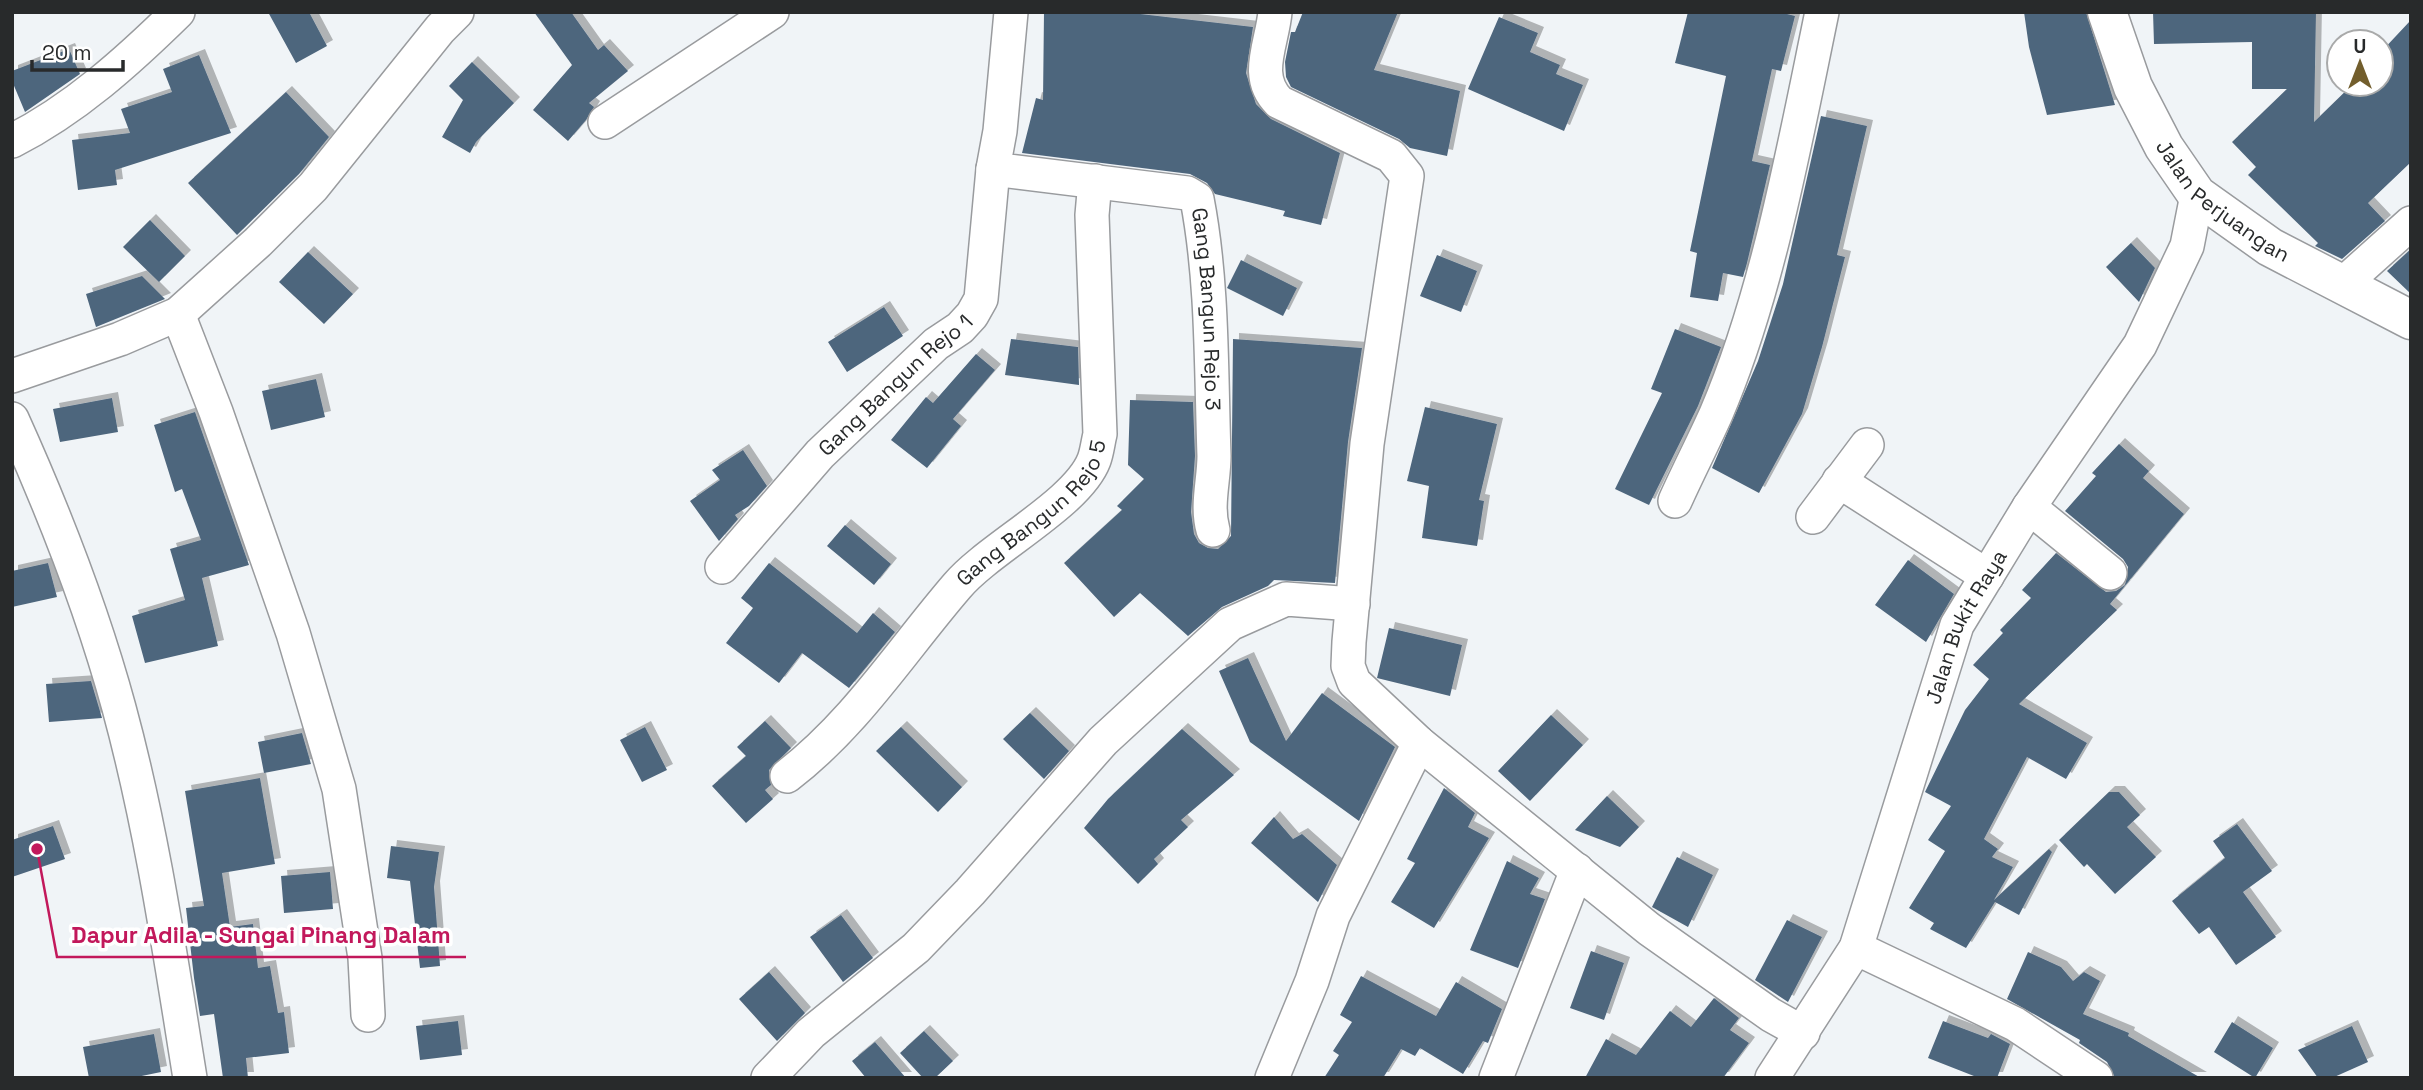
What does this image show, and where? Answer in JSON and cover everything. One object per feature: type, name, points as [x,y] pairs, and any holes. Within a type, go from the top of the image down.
[{"type":"street","points":[[12,141],[33,130],[121,67],[178,12]]},
{"type":"street","points":[[12,376],[120,339],[178,314],[258,242],[313,187],[440,29],[457,12]]},
{"type":"street","points":[[605,122],[772,12]]},
{"type":"street","points":[[993,169],[1000,131],[1011,12]]},
{"type":"street","points":[[1275,12],[1265,69],[1264,81],[1268,91],[1279,102],[1391,156],[1407,176],[1367,444],[1348,666],[1354,682],[1419,743],[1649,929],[1770,1015],[1803,1033]]},
{"type":"street","points":[[1675,501],[1717,413],[1752,310],[1795,141],[1822,12]]},
{"type":"street","name":"Jalan Perjuangan","points":[[2108,12],[2133,87],[2164,147],[2197,195],[2270,247],[2411,320]]},
{"type":"street","name":"Gang Bangun Rejo 3","points":[[993,169],[1187,192],[1197,199],[1206,281],[1211,376],[1213,530]]},
{"type":"street","name":"Gang Bangun Rejo 1","points":[[722,567],[820,454],[936,344],[972,315],[981,299],[993,169]]},
{"type":"street","name":"Gang Bangun Rejo 5","points":[[787,776],[818,753],[859,709],[959,583],[1072,489],[1093,462],[1101,434],[1093,237],[1095,181]]},
{"type":"street","name":"Jalan Bukit Raya","points":[[1772,1078],[1856,948],[1946,654],[1958,625],[2029,507],[2140,345],[2187,246],[2197,195]]},
{"type":"street","points":[[2343,284],[2411,223]]},
{"type":"street","points":[[178,314],[216,412],[293,633],[339,789],[365,958],[368,1015]]},
{"type":"street","points":[[12,419],[55,515],[118,707],[156,870],[190,1078]]},
{"type":"street","points":[[1813,517],[1867,445]]},
{"type":"street","points":[[1839,481],[1987,576]]},
{"type":"street","points":[[2029,507],[2110,573]]},
{"type":"street","points":[[779,1074],[811,1033],[916,948],[970,892],[1102,741],[1230,624],[1286,599],[1353,604]]},
{"type":"street","points":[[1272,1078],[1312,981],[1333,915],[1419,743]]},
{"type":"street","points":[[1496,1078],[1577,870]]},
{"type":"street","points":[[1856,948],[2015,1024],[2096,1078]]},
{"type":"building","points":[[268,12],[309,12],[327,46],[296,63]]},
{"type":"building","points":[[534,12],[571,12],[598,50],[604,45],[628,71],[589,103],[594,107],[568,141],[533,110],[572,65]]},
{"type":"building","points":[[1044,12],[1123,12],[1253,27],[1246,73],[1256,104],[1271,119],[1340,153],[1321,225],[1283,216],[1285,211],[1215,194],[1207,183],[1190,174],[1022,153],[1036,98],[1043,100]]},
{"type":"building","points":[[1303,12],[1398,12],[1374,70],[1460,91],[1447,156],[1410,148],[1399,139],[1291,87],[1286,77],[1285,62],[1291,32],[1295,32]]},
{"type":"building","points":[[1688,12],[1779,12],[1795,16],[1781,71],[1772,69],[1752,161],[1770,165],[1747,263],[1743,277],[1723,273],[1718,301],[1690,297],[1697,253],[1690,251],[1726,76],[1675,63]]},
{"type":"building","points":[[2024,12],[2086,12],[2115,105],[2047,115],[2029,47]]},
{"type":"building","points":[[2153,12],[2316,12],[2314,122],[2339,98],[2395,98],[2395,37],[2411,20],[2411,162],[2368,203],[2385,221],[2342,259],[2315,246],[2318,243],[2248,175],[2256,167],[2232,142],[2287,89],[2252,89],[2252,42],[2154,44]]},
{"type":"building","points":[[1499,17],[1538,33],[1530,52],[1560,65],[1556,74],[1583,85],[1564,131],[1468,89]]},
{"type":"building","points":[[69,49],[80,74],[25,112],[12,81],[12,71]]},
{"type":"building","points":[[199,55],[231,133],[115,170],[117,185],[78,190],[72,140],[130,133],[121,109],[172,92],[163,69]]},
{"type":"building","points":[[472,62],[514,103],[476,142],[470,153],[442,137],[463,100],[449,86]]},
{"type":"building","points":[[286,92],[329,137],[299,174],[237,235],[188,183]]},
{"type":"building","points":[[1821,116],[1867,126],[1837,255],[1845,257],[1822,347],[1802,414],[1759,493],[1712,468],[1758,361],[1783,284]]},
{"type":"building","points":[[150,220],[185,256],[159,282],[123,247]]},
{"type":"building","points":[[2131,243],[2155,268],[2139,302],[2106,267]]},
{"type":"building","points":[[2411,249],[2411,294],[2387,271]]},
{"type":"building","points":[[308,252],[353,294],[324,324],[279,282]]},
{"type":"building","points":[[1437,255],[1477,271],[1461,312],[1420,296]]},
{"type":"building","points":[[1241,260],[1297,288],[1283,316],[1227,288]]},
{"type":"building","points":[[142,276],[165,299],[96,327],[86,294]]},
{"type":"building","points":[[884,307],[903,336],[847,372],[828,342]]},
{"type":"building","points":[[1675,329],[1721,347],[1698,406],[1649,505],[1615,489],[1662,393],[1651,389]]},
{"type":"building","points":[[1011,339],[1078,347],[1079,385],[1005,375]]},
{"type":"building","points":[[1233,339],[1362,348],[1348,442],[1335,583],[1274,580],[1268,586],[1222,607],[1188,636],[1140,593],[1114,617],[1064,563],[1122,510],[1117,506],[1144,479],[1128,465],[1130,400],[1193,402],[1195,456],[1191,512],[1194,534],[1199,543],[1218,549],[1231,536]]},
{"type":"building","points":[[976,354],[995,370],[953,419],[961,426],[927,468],[891,440],[926,397],[933,403]]},
{"type":"building","points":[[316,379],[325,417],[271,430],[262,391]]},
{"type":"building","points":[[112,398],[118,432],[60,442],[53,409]]},
{"type":"building","points":[[1425,407],[1497,424],[1479,500],[1484,501],[1477,546],[1422,538],[1429,486],[1407,481]]},
{"type":"building","points":[[195,412],[249,565],[202,578],[218,646],[145,663],[132,616],[185,600],[170,549],[201,540],[182,489],[175,492],[154,425]]},
{"type":"building","points":[[2119,444],[2149,471],[2143,478],[2184,514],[2110,604],[2117,610],[2019,704],[2087,743],[2066,779],[2027,757],[1984,839],[1998,849],[1992,857],[2013,867],[1994,900],[2049,849],[2052,852],[2019,915],[1995,902],[1966,948],[1930,929],[1934,923],[1909,908],[1945,851],[1928,840],[1951,806],[1925,792],[1965,710],[1989,679],[1973,665],[2003,633],[2000,630],[2031,598],[2022,590],[2056,553],[2106,592],[2116,591],[2125,585],[2128,567],[2123,559],[2065,511],[2096,476],[2092,473]]},
{"type":"building","points":[[743,450],[767,486],[749,506],[735,515],[738,519],[719,541],[690,501],[720,480],[712,470]]},
{"type":"building","points":[[845,525],[891,564],[874,585],[827,546]]},
{"type":"building","points":[[1908,560],[1954,594],[1926,642],[1875,605]]},
{"type":"building","points":[[48,563],[57,597],[12,607],[12,571]]},
{"type":"building","points":[[769,563],[857,633],[873,613],[895,632],[849,688],[802,653],[779,683],[726,643],[753,608],[741,598]]},
{"type":"building","points":[[1389,628],[1462,645],[1450,696],[1377,678]]},
{"type":"building","points":[[1248,658],[1286,741],[1322,693],[1395,747],[1359,821],[1250,742],[1219,671]]},
{"type":"building","points":[[91,681],[102,718],[49,722],[46,684]]},
{"type":"building","points":[[1030,713],[1069,751],[1044,779],[1003,739]]},
{"type":"building","points":[[1551,715],[1583,745],[1530,801],[1498,771]]},
{"type":"building","points":[[765,721],[791,748],[769,770],[771,785],[765,790],[773,799],[746,823],[712,786],[746,756],[737,747]]},
{"type":"building","points":[[645,727],[667,770],[642,782],[620,740]]},
{"type":"building","points":[[901,727],[962,787],[938,812],[876,751]]},
{"type":"building","points":[[1182,729],[1234,775],[1181,820],[1188,827],[1154,859],[1158,864],[1138,884],[1084,828],[1108,799]]},
{"type":"building","points":[[302,733],[311,764],[264,773],[258,742]]},
{"type":"building","points":[[260,778],[275,864],[222,873],[230,927],[253,924],[258,968],[270,966],[278,1013],[284,1012],[289,1053],[246,1058],[248,1078],[223,1078],[214,1014],[200,1016],[194,978],[186,908],[204,906],[185,791]]},
{"type":"building","points":[[1444,788],[1475,813],[1468,827],[1489,838],[1434,928],[1391,902],[1415,863],[1407,859]]},
{"type":"building","points":[[2109,792],[2119,792],[2140,815],[2127,827],[2156,857],[2115,894],[2087,864],[2084,867],[2059,840]]},
{"type":"building","points":[[1607,796],[1639,827],[1620,847],[1575,830]]},
{"type":"building","points":[[1274,817],[1293,839],[1302,834],[1337,865],[1318,902],[1251,843]]},
{"type":"building","points":[[2237,824],[2272,871],[2243,892],[2276,937],[2236,965],[2209,927],[2199,934],[2172,901],[2225,858],[2213,841]]},
{"type":"building","points":[[53,826],[65,859],[12,877],[12,840]]},
{"type":"building","points":[[391,846],[439,852],[434,887],[440,966],[420,968],[410,881],[387,878]]},
{"type":"building","points":[[1677,857],[1713,875],[1688,927],[1652,907]]},
{"type":"building","points":[[1507,861],[1539,878],[1530,894],[1545,899],[1518,968],[1470,950]]},
{"type":"building","points":[[330,872],[333,909],[284,913],[281,876]]},
{"type":"building","points":[[841,915],[873,958],[843,982],[810,937]]},
{"type":"building","points":[[1787,920],[1822,937],[1788,1002],[1755,980]]},
{"type":"building","points":[[1591,951],[1624,963],[1604,1020],[1570,1008]]},
{"type":"building","points":[[2028,952],[2061,967],[2073,981],[2084,972],[2100,981],[2083,1014],[2129,1033],[2128,1036],[2201,1078],[2115,1078],[2107,1062],[2079,1043],[2080,1040],[2007,999]]},
{"type":"building","points":[[769,972],[805,1013],[777,1041],[739,999]]},
{"type":"building","points":[[1361,976],[1436,1016],[1456,982],[1502,1009],[1488,1043],[1483,1041],[1463,1074],[1420,1048],[1415,1056],[1401,1049],[1383,1078],[1324,1078],[1339,1055],[1333,1051],[1352,1022],[1340,1015]]},
{"type":"building","points":[[1714,998],[1739,1018],[1730,1030],[1749,1043],[1723,1078],[1585,1078],[1606,1039],[1636,1055],[1670,1011],[1691,1027]]},
{"type":"building","points":[[458,1021],[462,1055],[420,1060],[416,1026]]},
{"type":"building","points":[[1943,1021],[1988,1038],[1991,1034],[2010,1044],[1997,1078],[1979,1078],[1928,1058]]},
{"type":"building","points":[[2232,1022],[2273,1048],[2255,1078],[2214,1052]]},
{"type":"building","points":[[2352,1026],[2368,1062],[2332,1078],[2318,1078],[2298,1050]]},
{"type":"building","points":[[924,1031],[953,1061],[935,1078],[923,1078],[900,1053]]},
{"type":"building","points":[[154,1034],[161,1072],[132,1078],[89,1078],[83,1047]]},
{"type":"building","points":[[875,1042],[906,1078],[866,1078],[852,1061]]},
{"type":"place","name":"Dapur Adila - Sungai Pinang Dalam","points":[[37,849]]}]
